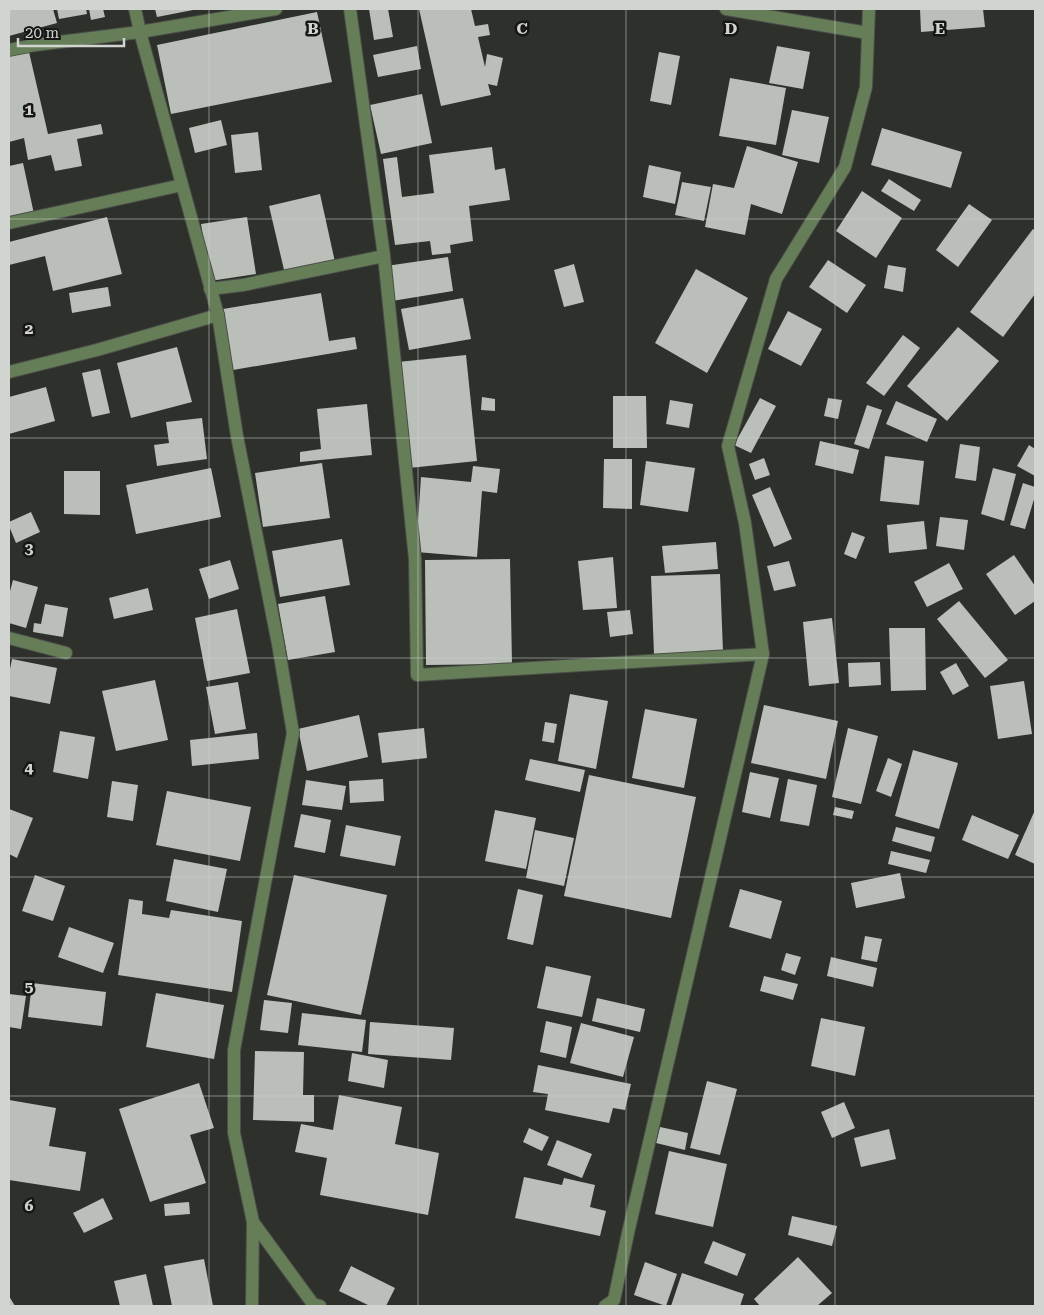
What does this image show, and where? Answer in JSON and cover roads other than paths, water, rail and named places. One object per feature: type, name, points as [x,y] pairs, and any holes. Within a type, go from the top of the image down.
[{"type":"street","points":[[135,9],[218,316],[237,436],[278,644],[293,733],[234,1050],[234,1133],[253,1222],[252,1306]]},
{"type":"street","points":[[9,50],[140,32],[276,9]]},
{"type":"street","points":[[350,9],[384,256],[415,559],[417,675],[763,654]]},
{"type":"street","points":[[726,9],[868,33]]},
{"type":"street","points":[[604,1306],[614,1300],[763,654],[744,523],[728,446],[776,279],[845,167],[866,87],[869,9]]},
{"type":"street","points":[[9,223],[182,185]]},
{"type":"street","points":[[210,289],[242,285],[384,256]]},
{"type":"street","points":[[9,372],[218,316]]},
{"type":"street","points":[[9,638],[66,653]]},
{"type":"street","points":[[253,1222],[314,1304],[320,1306]]}]
